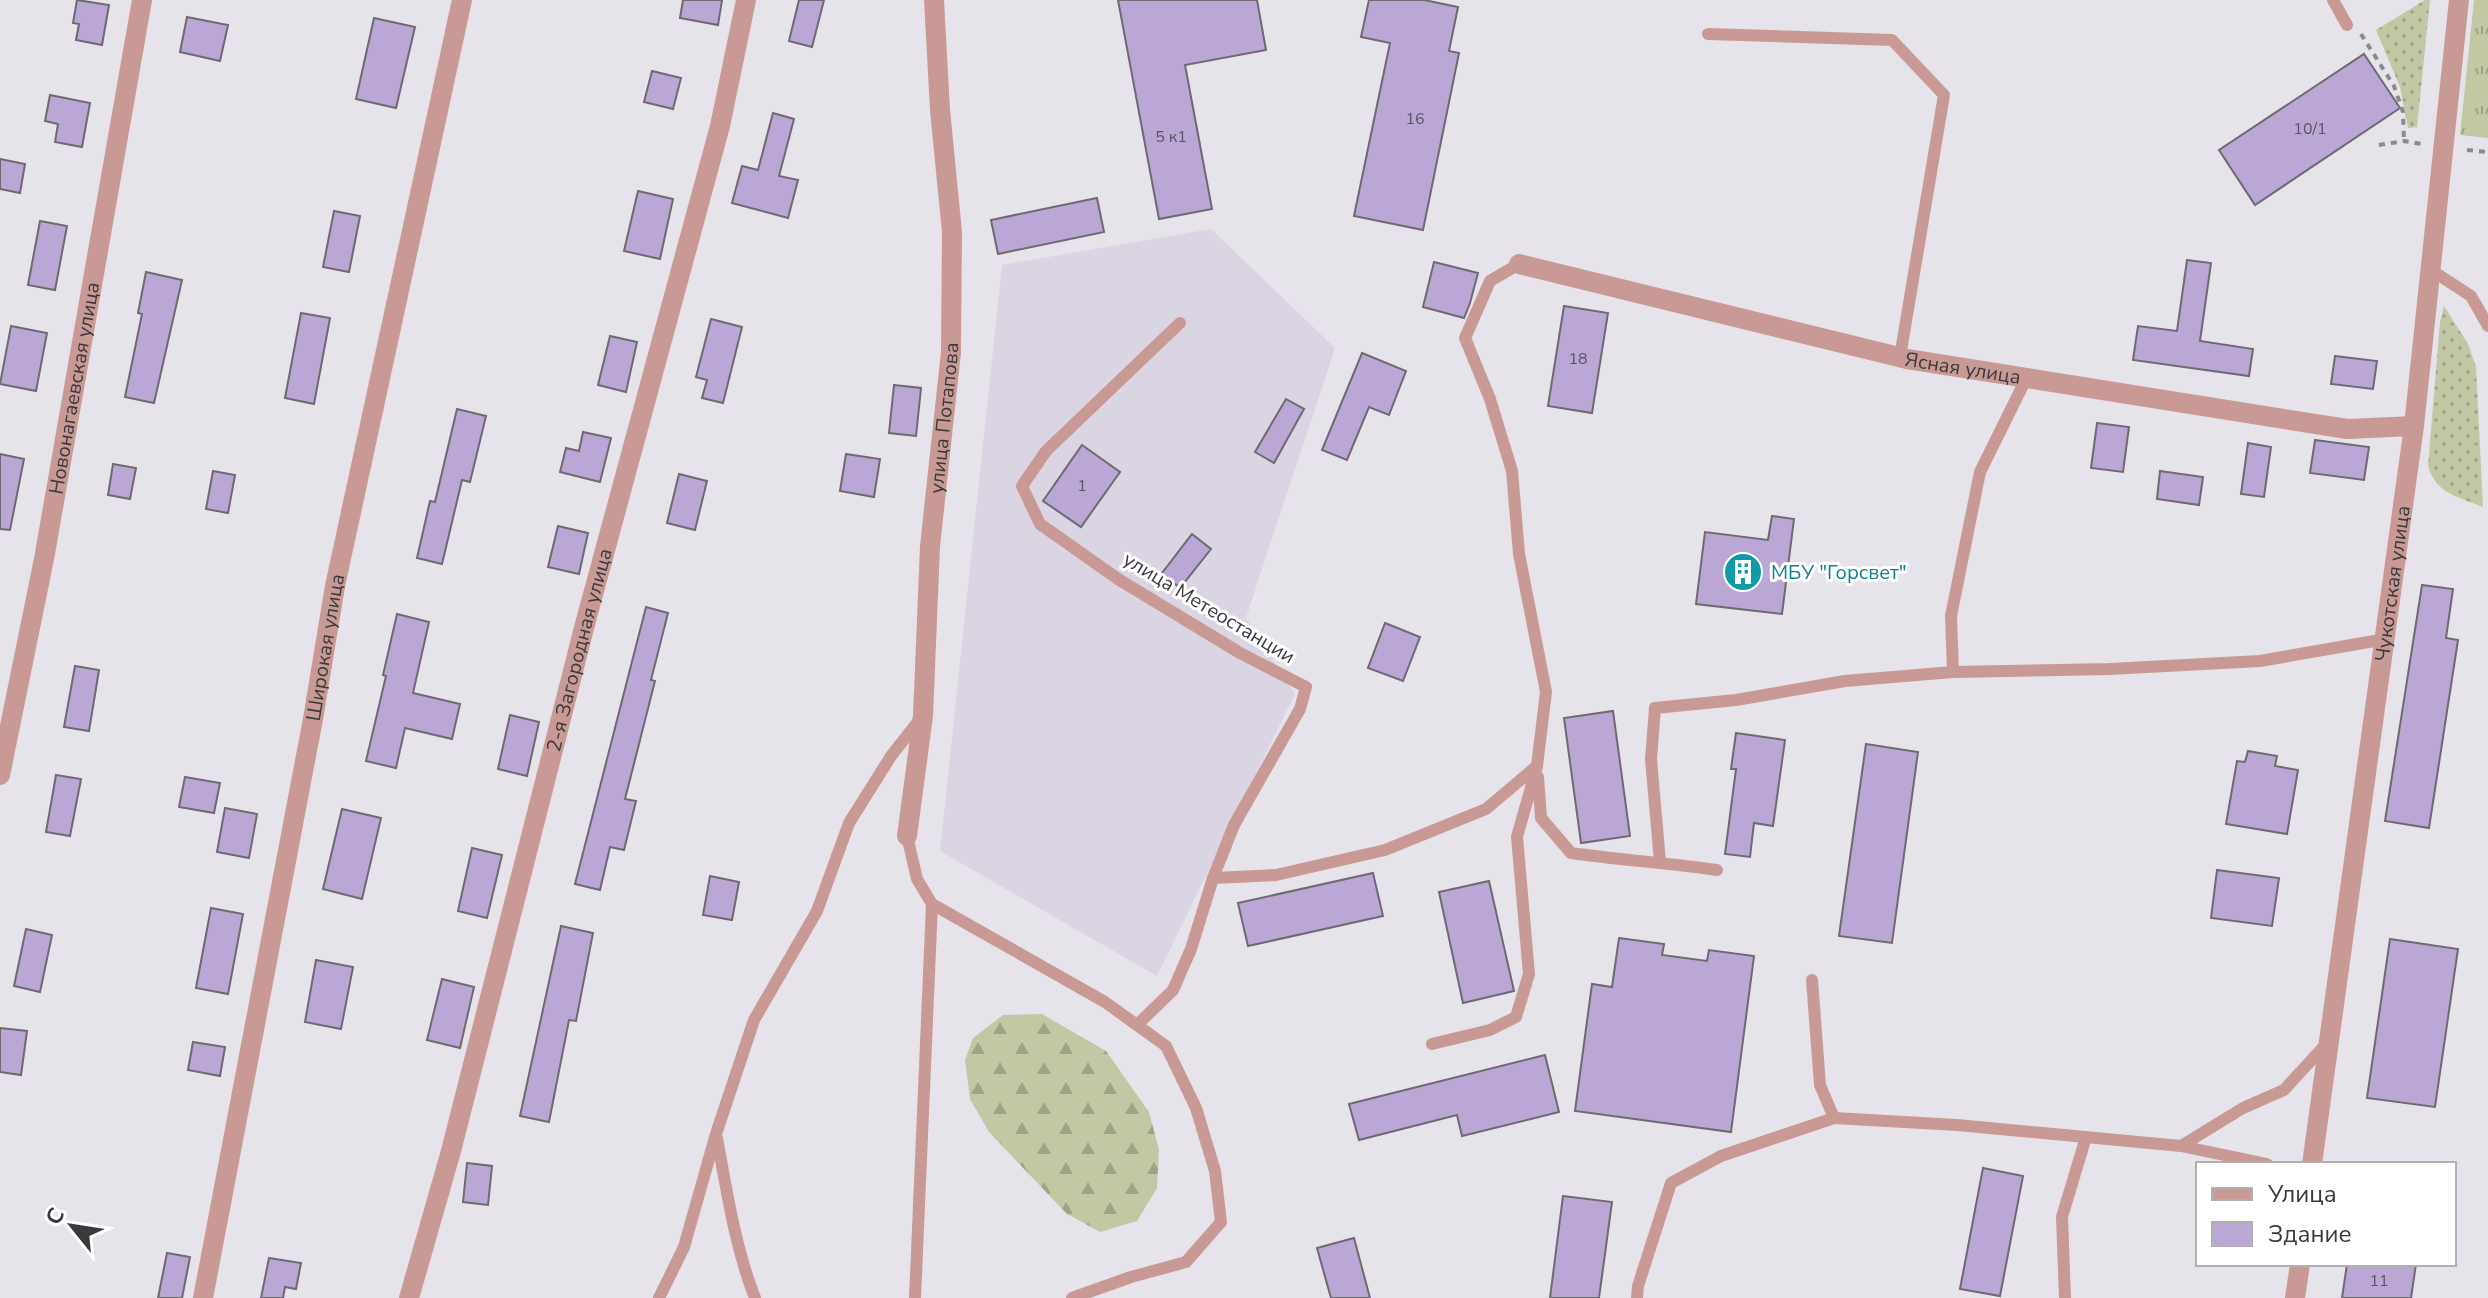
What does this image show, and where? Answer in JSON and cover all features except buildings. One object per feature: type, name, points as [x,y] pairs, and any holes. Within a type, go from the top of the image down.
[{"type":"street","name":"Новонагаевская улица","points":[[0,775],[44,559],[142,0]]},
{"type":"street","name":"Широкая улица","points":[[203,1298],[335,586],[462,0]]},
{"type":"street","name":"2-я Загородная улица","points":[[409,1298],[451,1151],[585,624],[720,126],[746,0]]},
{"type":"street","name":"улица Потапова","points":[[907,836],[923,716],[930,546],[951,352],[952,232],[940,110],[934,0]]},
{"type":"street","name":"Чукотская улица","points":[[2312,1162],[2414,426],[2459,0]]},
{"type":"street","name":"Ясная улица","points":[[1519,264],[1900,357],[2347,429],[2414,426]]},
{"type":"street","points":[[2295,1298],[2300,1266]]},
{"type":"lane","points":[[2333,0],[2347,25]]},
{"type":"lane","points":[[1708,34],[1892,40],[1944,95],[1900,357]]},
{"type":"lane","points":[[1432,1044],[1490,1030],[1516,1017],[1529,974],[1517,837],[1537,766],[1546,692],[1519,554],[1512,471],[1490,399],[1465,338],[1490,281],[1519,264]]},
{"type":"lane","points":[[2431,270],[2471,296],[2488,326]]},
{"type":"lane","name":"улица Метеостанции","points":[[1137,1025],[1173,990],[1191,949],[1213,878],[1234,825],[1300,709],[1306,687],[1240,653],[1118,579],[1040,524],[1022,486],[1046,451],[1180,323]]},
{"type":"lane","points":[[1953,672],[1951,616],[1980,472],[2026,379]]},
{"type":"lane","points":[[1660,862],[1651,759],[1655,708],[1736,700],[1845,681],[1953,672],[2110,669],[2260,661],[2386,639]]},
{"type":"lane","points":[[659,1298],[684,1247],[716,1134],[754,1020],[817,911],[849,823],[891,756],[923,716]]},
{"type":"lane","points":[[1537,766],[1541,818],[1571,853],[1717,870]]},
{"type":"lane","points":[[1213,878],[1276,875],[1385,850],[1486,809],[1537,766]]},
{"type":"lane","points":[[907,836],[917,879],[932,904],[1105,1002],[1166,1046],[1196,1108],[1215,1171],[1221,1222],[1186,1262],[1072,1298]]},
{"type":"lane","points":[[915,1298],[932,904]]},
{"type":"lane","points":[[1812,980],[1820,1085],[1834,1118]]},
{"type":"lane","points":[[2181,1146],[2243,1108],[2284,1090],[2329,1041]]},
{"type":"lane","points":[[1637,1298],[1638,1286],[1671,1183],[1721,1156],[1834,1118],[1957,1125],[2181,1146],[2257,1162]]},
{"type":"lane","points":[[716,1134],[732,1220],[755,1298]]},
{"type":"lane","points":[[2065,1298],[2062,1217],[2086,1137]]},
{"type":"path","points":[[2360,33],[2394,86],[2403,112],[2404,141]]},
{"type":"path","points":[[2379,145],[2404,141],[2443,147]]},
{"type":"shaded area","points":[[1211,229],[1335,348],[1246,618],[1295,694],[1157,976],[940,851],[1002,265]]},
{"type":"green space","points":[[2425,0],[2430,0],[2417,127],[2408,128],[2400,87],[2376,30]]},
{"type":"green space","points":[[2474,0],[2488,0],[2488,138],[2460,135]]},
{"type":"green space","points":[[2444,306],[2468,344],[2476,367],[2483,507],[2443,489],[2428,466]]},
{"type":"green space","points":[[1042,1014],[1106,1051],[1149,1112],[1159,1150],[1157,1188],[1137,1221],[1100,1232],[1067,1214],[989,1132],[970,1099],[965,1060],[973,1038],[1003,1015]]},
{"type":"place","name":"МБУ \"Горсвет\"","points":[[1743,572]]}]
